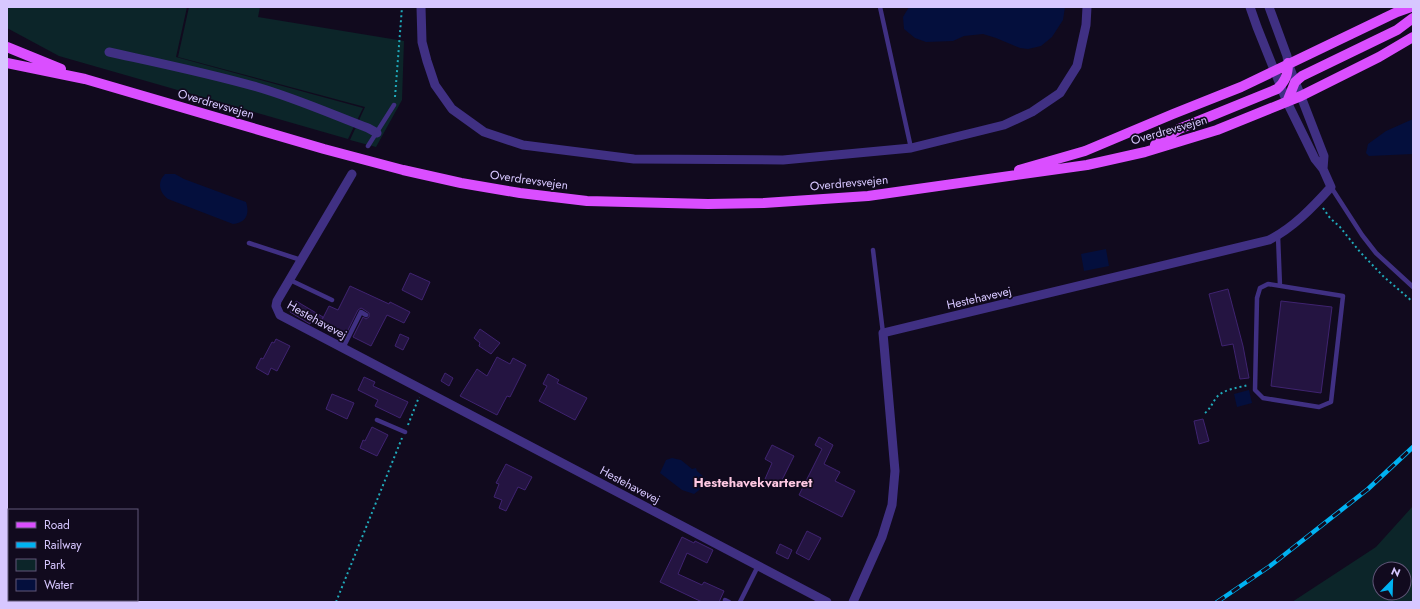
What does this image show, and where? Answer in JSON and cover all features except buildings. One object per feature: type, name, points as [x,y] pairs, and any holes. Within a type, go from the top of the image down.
[{"type":"main road","name":"Overdrevsvejen","points":[[983,179],[1085,151],[1241,87],[1274,70],[1411,7]]},
{"type":"main road","points":[[1287,102],[1295,82],[1302,76],[1398,30],[1413,18]]},
{"type":"main road","name":"Overdrevsvejen","points":[[7,63],[85,79],[316,147],[403,170],[520,193],[587,201],[692,204],[764,203],[868,196],[983,179],[1045,172],[1087,165],[1145,152],[1217,130],[1301,96],[1379,57],[1413,37]]},
{"type":"main road","name":"Overdrevsvejen","points":[[7,47],[85,79]]},
{"type":"main road","points":[[1145,152],[1179,130],[1277,89],[1285,81],[1288,72],[1288,64]]},
{"type":"street","points":[[420,7],[422,42],[435,85],[452,109],[484,132],[523,145],[634,159],[783,160],[911,148],[1004,125],[1032,112],[1060,93],[1077,66],[1086,25],[1087,7]]},
{"type":"street","points":[[1250,7],[1287,102],[1314,160],[1323,169],[1331,187]]},
{"type":"street","points":[[1269,7],[1287,56],[1288,64],[1324,156],[1323,169]]},
{"type":"street","points":[[109,52],[178,67],[283,95],[368,128],[377,133]]},
{"type":"street","name":"Hestehavevej","points":[[352,174],[277,301],[276,306],[280,315],[827,602]]},
{"type":"street","name":"Hestehavevej","points":[[883,333],[1269,240],[1278,236],[1292,225],[1331,187]]},
{"type":"street","points":[[853,602],[882,537],[892,505],[895,471],[883,333]]},
{"type":"lane","points":[[880,7],[911,148]]},
{"type":"lane","points":[[368,146],[394,105]]},
{"type":"lane","points":[[1331,187],[1362,235],[1376,253],[1413,287]]},
{"type":"lane","points":[[1278,236],[1280,286]]},
{"type":"lane","points":[[250,242],[301,260]]},
{"type":"lane","points":[[873,250],[883,333]]},
{"type":"lane","points":[[290,280],[332,300]]},
{"type":"lane","points":[[1268,284],[1343,296],[1331,402],[1319,407],[1263,398],[1255,390],[1256,383],[1257,298],[1260,288],[1268,284]]},
{"type":"lane","points":[[343,348],[361,312],[366,315]]},
{"type":"lane","points":[[377,420],[405,432]]},
{"type":"lane","points":[[740,602],[758,566]]},
{"type":"path","points":[[394,105],[402,7]]},
{"type":"path","points":[[1318,201],[1330,218],[1340,227],[1360,252],[1384,277],[1413,302]]},
{"type":"path","points":[[1205,413],[1211,408],[1217,397],[1223,392],[1256,383]]},
{"type":"path","points":[[336,602],[422,389]]},
{"type":"green space","points":[[7,7],[187,7],[176,57],[363,108],[348,139],[59,56],[7,28]]},
{"type":"green space","points":[[189,7],[260,7],[258,17],[404,41],[402,100],[376,147],[350,140],[365,107],[178,57]]},
{"type":"green space","points":[[1413,506],[1413,602],[1292,602],[1376,547]]},
{"type":"water","points":[[909,7],[1065,7],[1063,20],[1052,37],[1041,46],[1028,49],[1020,48],[983,34],[964,36],[953,41],[926,42],[915,38],[904,29],[903,17]]},
{"type":"water","points":[[1413,119],[1413,154],[1369,156],[1366,153],[1368,144],[1386,131]]},
{"type":"water","points":[[165,174],[175,174],[184,179],[246,202],[246,217],[241,222],[233,224],[168,199],[160,187],[162,177]]},
{"type":"water","points":[[1106,249],[1109,266],[1084,271],[1081,254]]},
{"type":"water","points":[[1249,390],[1252,403],[1237,407],[1234,394]]},
{"type":"water","points":[[672,458],[681,460],[692,469],[696,468],[697,471],[705,478],[703,487],[694,494],[682,490],[660,473],[666,460]]},
{"type":"railway","points":[[1217,602],[1270,566],[1368,489],[1413,447]]},
{"type":"district","name":"Hestehavekvarteret","points":[[753,482]]}]
